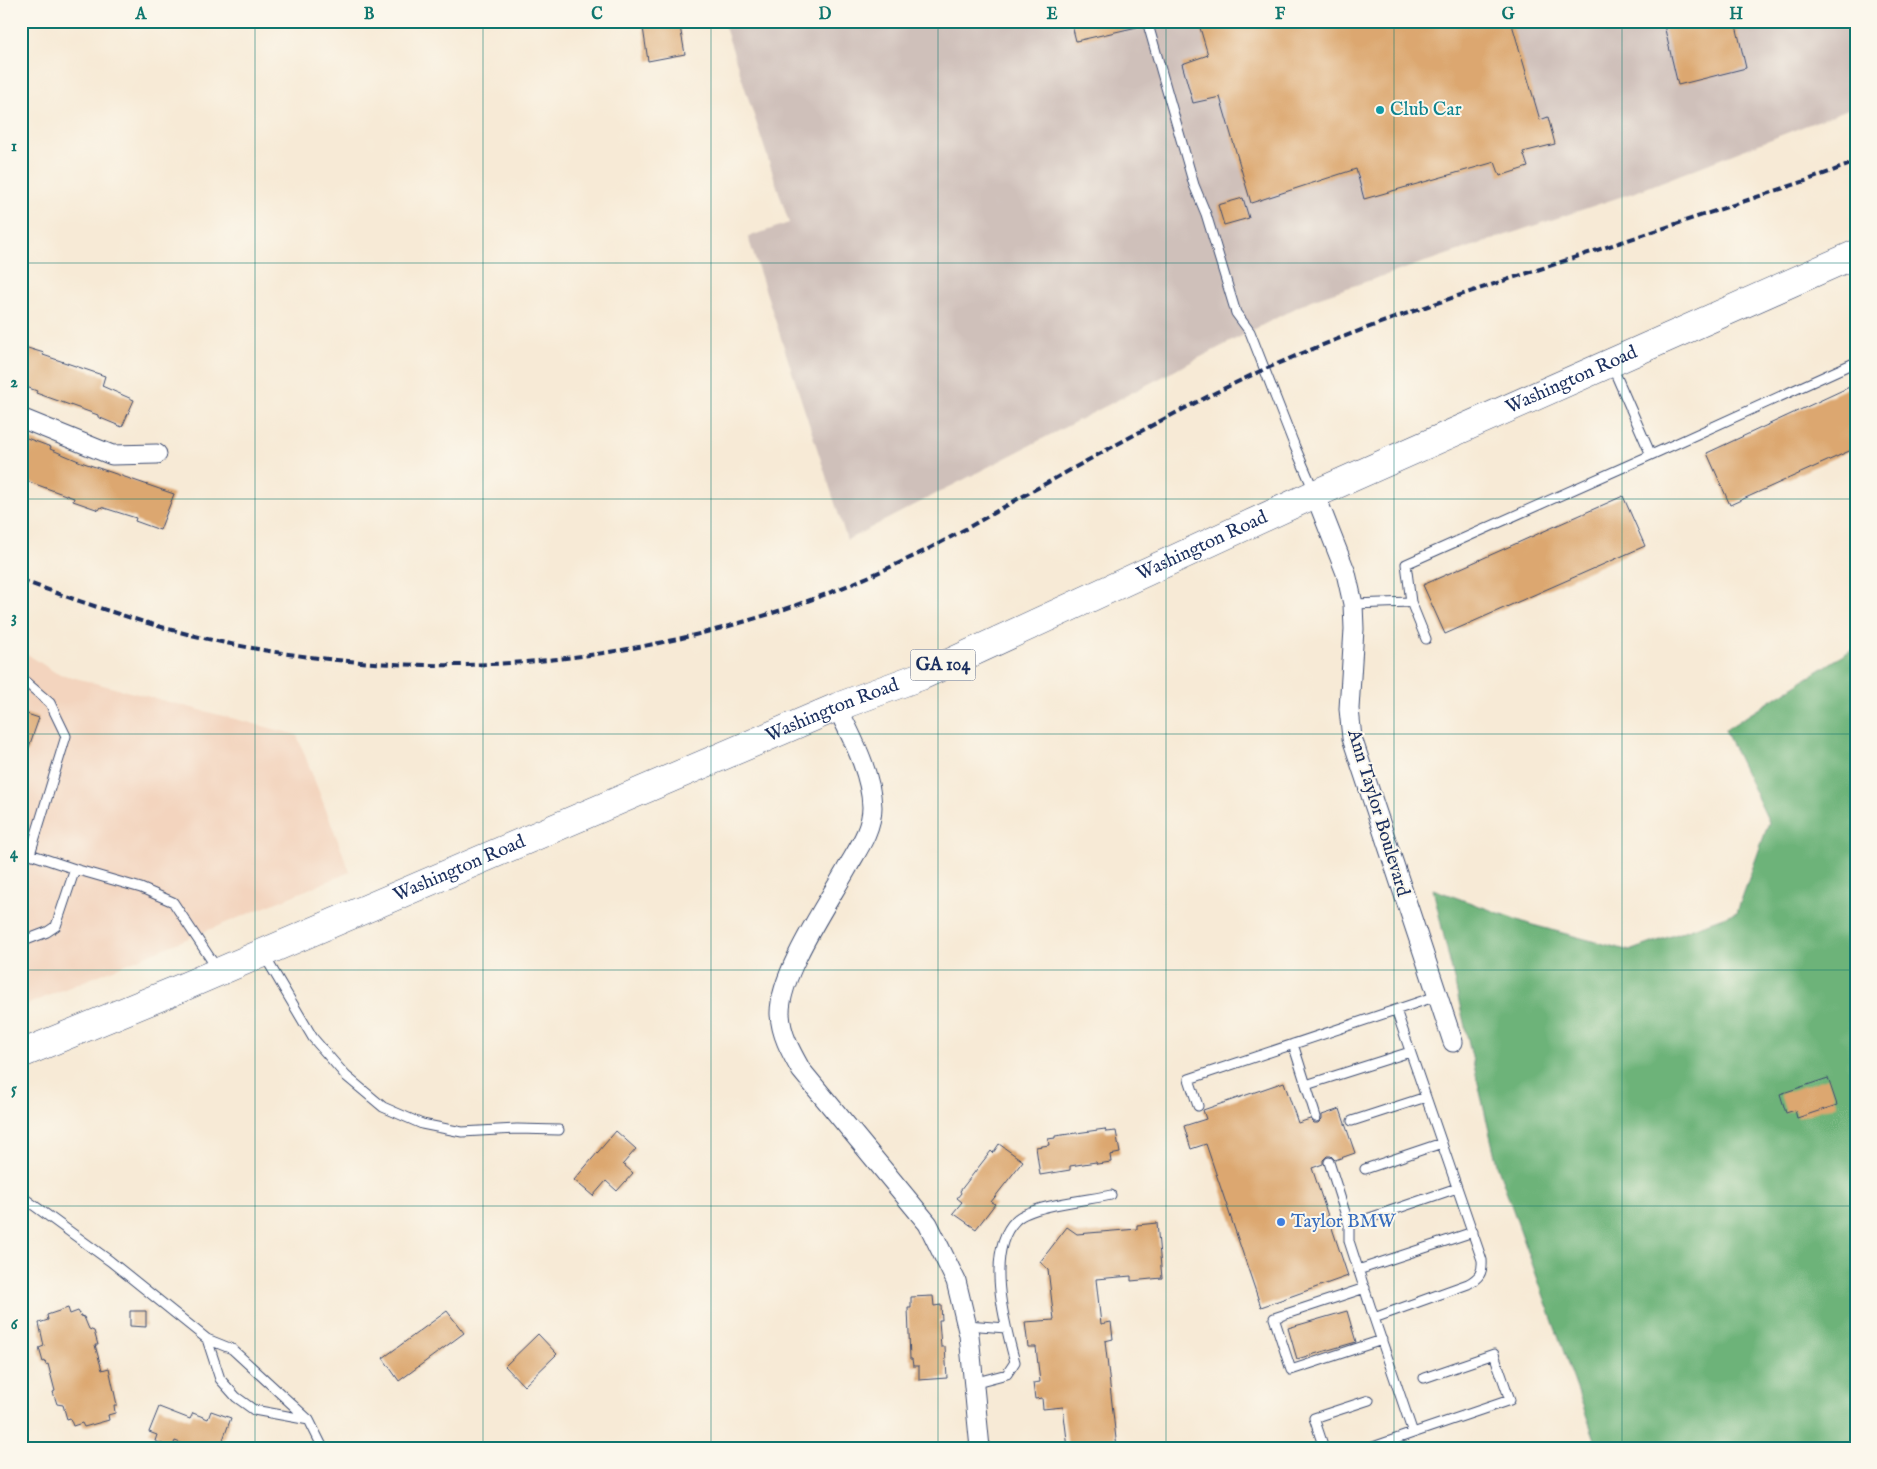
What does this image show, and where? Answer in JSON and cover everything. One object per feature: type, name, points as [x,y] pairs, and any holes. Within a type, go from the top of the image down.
[{"type":"main road","name":"Washington Road","points":[[21,1054],[837,707],[921,676],[1315,494],[1856,254]]},
{"type":"street","points":[[21,418],[112,455],[157,454]]},
{"type":"street","name":"Ann Taylor Boulevard","points":[[1315,494],[1346,572],[1353,604],[1354,629],[1349,709],[1352,738],[1436,996],[1453,1042]]},
{"type":"street","points":[[837,707],[866,775],[872,808],[866,834],[797,958],[785,984],[780,1013],[786,1043],[802,1070],[928,1224],[956,1281],[967,1325],[980,1448]]},
{"type":"lane","points":[[1147,21],[1194,185],[1206,214],[1236,313],[1250,332],[1315,494]]},
{"type":"lane","points":[[1426,639],[1411,602],[1406,564],[1856,362]]},
{"type":"lane","points":[[1610,364],[1651,454]]},
{"type":"lane","points":[[1353,604],[1411,602]]},
{"type":"lane","points":[[21,678],[50,703],[66,736],[26,852],[140,888],[173,902],[219,971]]},
{"type":"lane","points":[[21,942],[47,932],[56,926],[76,869]]},
{"type":"lane","points":[[263,952],[313,1038],[346,1076],[383,1107],[422,1124],[462,1132],[518,1129],[559,1130]]},
{"type":"lane","points":[[1198,1106],[1189,1079],[1436,996]]},
{"type":"lane","points":[[1374,1318],[1468,1284],[1478,1279],[1482,1270],[1482,1260],[1473,1232],[1396,1010]]},
{"type":"lane","points":[[1293,1044],[1316,1117]]},
{"type":"lane","points":[[1306,1085],[1410,1052]]},
{"type":"lane","points":[[1352,1121],[1426,1097]]},
{"type":"lane","points":[[1365,1169],[1442,1143]]},
{"type":"lane","points":[[1329,1162],[1349,1225],[1349,1242],[1413,1433]]},
{"type":"lane","points":[[1349,1225],[1457,1188]]},
{"type":"lane","points":[[974,1383],[1007,1374],[1015,1362],[1006,1328],[999,1286],[1001,1244],[1016,1220],[1036,1210],[1111,1195]]},
{"type":"lane","points":[[21,1196],[110,1261],[207,1339],[232,1349],[309,1420],[323,1448]]},
{"type":"lane","points":[[1358,1270],[1473,1232]]},
{"type":"lane","points":[[1364,1288],[1274,1318],[1291,1370],[1382,1340]]},
{"type":"lane","points":[[967,1325],[1006,1328]]},
{"type":"lane","points":[[207,1339],[220,1379],[236,1397],[254,1410],[309,1420]]},
{"type":"lane","points":[[1370,1448],[1510,1400],[1494,1354],[1424,1378]]},
{"type":"lane","points":[[1324,1448],[1314,1418],[1369,1400]]},
{"type":"shaded area","points":[[723,21],[1856,21],[1856,106],[1638,191],[1311,300],[847,540],[748,237],[789,223]]},
{"type":"shaded area","points":[[21,650],[56,673],[297,735],[350,872],[21,1007]]},
{"type":"green space","points":[[1856,647],[1856,1448],[1598,1448],[1497,1165],[1433,889],[1529,924],[1630,951],[1737,912],[1769,822],[1725,730]]},
{"type":"building","points":[[642,21],[679,21],[685,54],[648,61]]},
{"type":"building","points":[[1071,21],[1137,21],[1137,27],[1076,41]]},
{"type":"building","name":"Club Car","points":[[1198,21],[1511,21],[1540,120],[1548,117],[1555,144],[1523,152],[1528,167],[1500,176],[1495,162],[1364,199],[1356,169],[1251,203],[1220,97],[1193,103],[1182,64],[1208,55]]},
{"type":"building","points":[[1663,21],[1735,21],[1746,68],[1678,85]]},
{"type":"building","points":[[1243,198],[1249,218],[1224,225],[1218,205]]},
{"type":"building","points":[[21,346],[105,376],[102,386],[134,400],[122,427],[98,417],[98,415],[36,393],[37,391],[21,385]]},
{"type":"building","points":[[1856,384],[1856,448],[1730,505],[1707,453]]},
{"type":"building","points":[[24,437],[51,447],[50,449],[81,462],[174,494],[160,530],[135,521],[136,518],[101,507],[99,510],[73,501],[74,498],[21,479],[21,446]]},
{"type":"building","points":[[1623,496],[1645,546],[1445,634],[1423,585]]},
{"type":"building","points":[[21,712],[39,718],[23,764],[21,764]]},
{"type":"building","points":[[1828,1078],[1837,1105],[1797,1118],[1795,1110],[1786,1113],[1780,1094]]},
{"type":"building","name":"Taylor BMW","points":[[1284,1082],[1298,1123],[1310,1119],[1314,1123],[1318,1123],[1322,1119],[1322,1115],[1340,1109],[1355,1153],[1335,1160],[1331,1156],[1327,1156],[1323,1160],[1323,1164],[1312,1168],[1348,1276],[1261,1307],[1206,1144],[1191,1149],[1184,1126],[1206,1119],[1203,1110]]},
{"type":"building","points":[[1105,1129],[1106,1132],[1116,1131],[1120,1153],[1110,1155],[1111,1162],[1070,1166],[1070,1170],[1040,1175],[1036,1147],[1049,1145],[1048,1139],[1055,1138],[1055,1136]]},
{"type":"building","points":[[616,1131],[636,1149],[623,1164],[633,1173],[617,1191],[606,1181],[593,1196],[574,1180]]},
{"type":"building","points":[[999,1144],[1023,1161],[991,1202],[995,1204],[976,1229],[953,1213],[962,1202],[957,1198],[961,1193],[960,1191],[991,1151],[993,1153]]},
{"type":"building","points":[[1157,1223],[1162,1278],[1131,1281],[1131,1276],[1096,1279],[1101,1324],[1111,1322],[1113,1339],[1105,1341],[1117,1448],[1068,1448],[1063,1407],[1043,1409],[1042,1398],[1035,1399],[1033,1383],[1040,1382],[1036,1347],[1028,1347],[1025,1322],[1054,1320],[1048,1269],[1040,1262],[1067,1227],[1077,1234],[1137,1229],[1137,1225]]},
{"type":"building","points":[[933,1296],[934,1306],[941,1305],[942,1320],[939,1320],[941,1347],[945,1347],[947,1378],[919,1380],[919,1366],[913,1366],[912,1359],[910,1359],[908,1308],[911,1308],[911,1297]]},
{"type":"building","points":[[68,1308],[70,1314],[78,1311],[84,1317],[89,1329],[94,1331],[98,1345],[95,1345],[102,1370],[109,1368],[117,1405],[114,1405],[115,1413],[108,1415],[109,1420],[84,1427],[82,1423],[73,1426],[70,1418],[67,1419],[63,1405],[57,1404],[48,1364],[46,1365],[45,1361],[43,1362],[39,1348],[44,1346],[39,1323],[48,1320],[47,1315]]},
{"type":"building","points":[[130,1311],[146,1311],[146,1327],[130,1326]]},
{"type":"building","points":[[447,1311],[464,1333],[399,1381],[383,1358]]},
{"type":"building","points":[[1347,1311],[1356,1342],[1297,1359],[1288,1328]]},
{"type":"building","points":[[538,1334],[557,1354],[524,1386],[505,1366]]},
{"type":"building","points":[[159,1407],[190,1419],[193,1413],[208,1419],[211,1411],[231,1418],[220,1448],[194,1448],[175,1441],[172,1448],[155,1441],[157,1435],[149,1432]]},
{"type":"railway","points":[[21,580],[163,628],[212,640],[299,655],[387,664],[474,665],[561,658],[648,645],[733,625],[817,597],[899,563],[944,541],[1192,405],[1252,375],[1357,331],[1808,180],[1856,162]]},
{"type":"place","name":"Club Car","points":[[1380,110]]},
{"type":"place","name":"Taylor BMW","points":[[1281,1222]]}]
